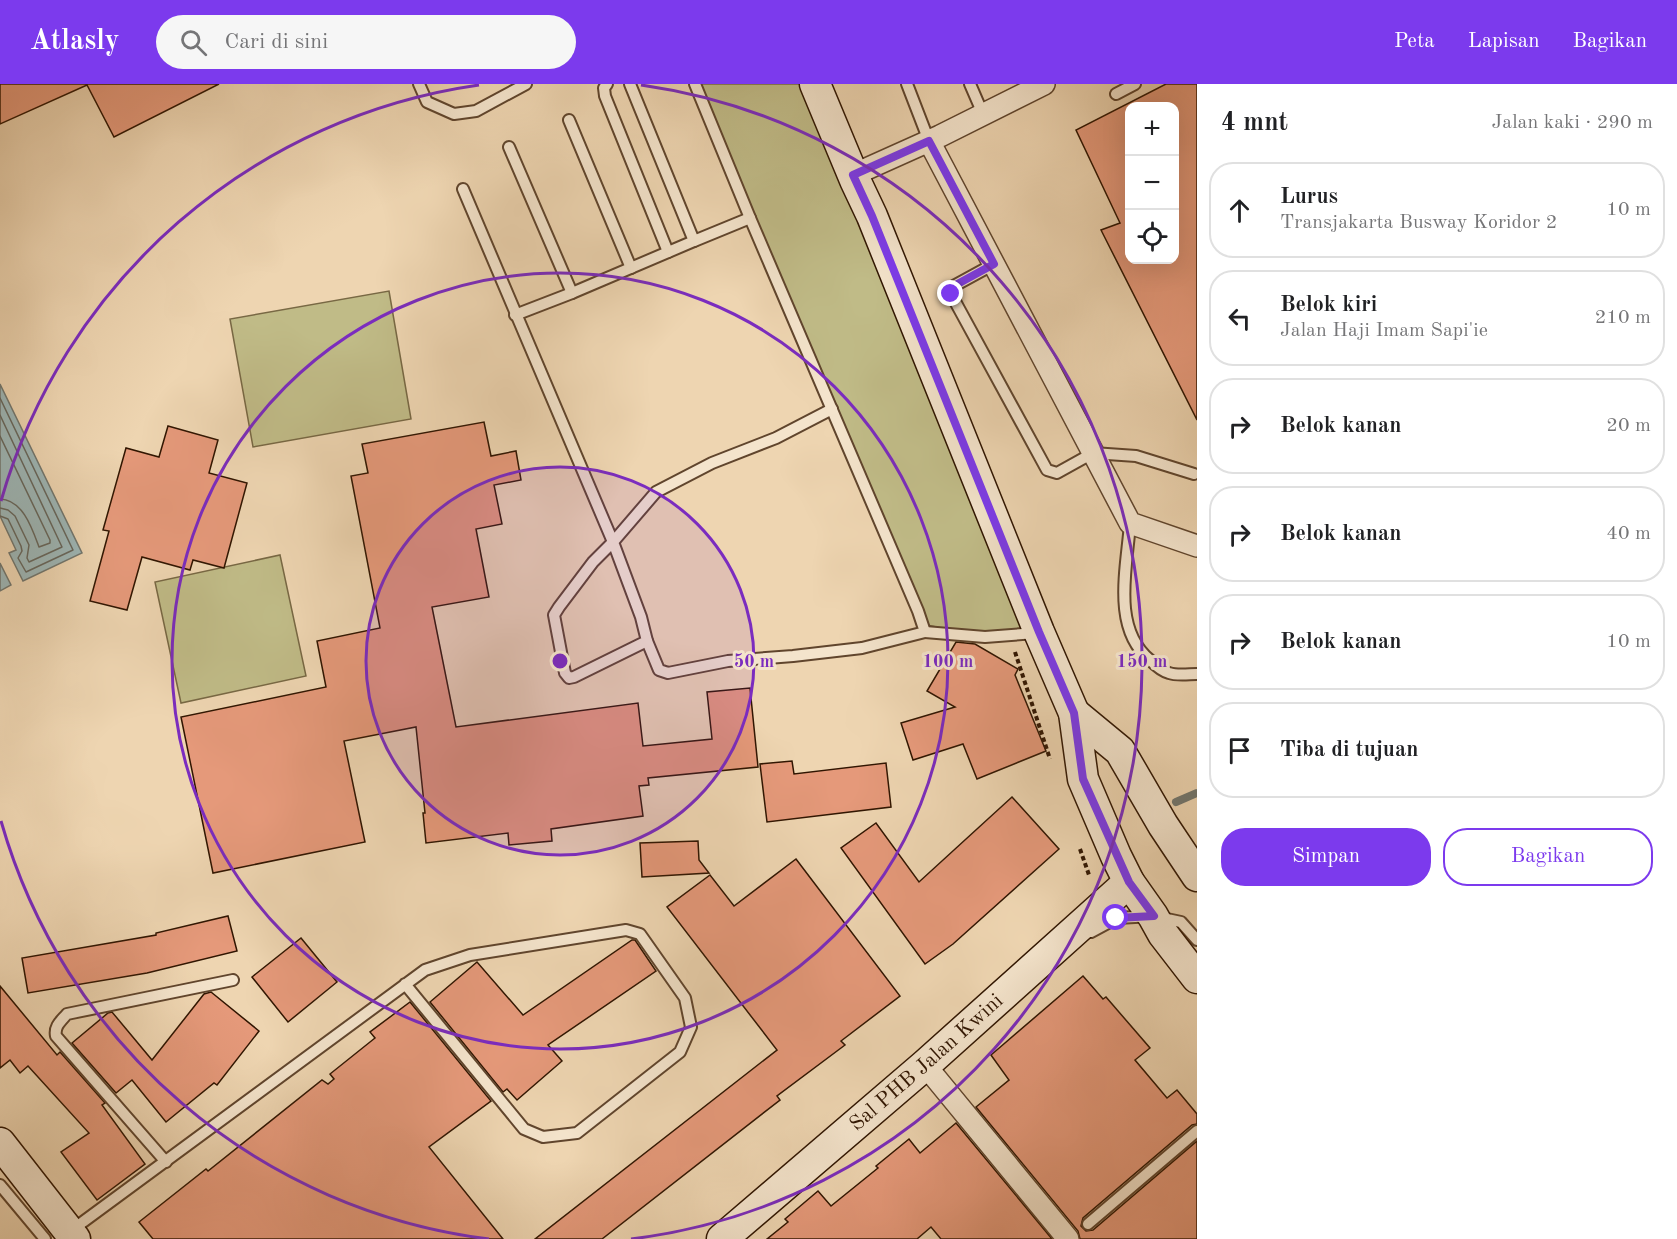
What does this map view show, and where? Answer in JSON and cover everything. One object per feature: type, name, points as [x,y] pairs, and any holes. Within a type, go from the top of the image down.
[{"type":"street","points":[[814,84],[877,226],[1039,632],[1074,713],[1083,779],[1129,882],[1154,916],[1163,934],[1197,978]]},
{"type":"street","points":[[853,175],[929,141],[1044,84]]},
{"type":"street","points":[[929,141],[1130,523],[1197,546]]},
{"type":"street","points":[[1074,713],[1120,751],[1192,856]]},
{"type":"street","name":"Sal PHB Jalan Kwini","points":[[722,1239],[928,1069],[1129,882]]},
{"type":"street","points":[[928,1069],[1068,1239]]},
{"type":"street","points":[[0,1143],[63,1237]]},
{"type":"lane","points":[[419,84],[427,102],[454,114],[476,111],[526,84]]},
{"type":"lane","points":[[607,84],[604,88],[605,96],[668,252]]},
{"type":"lane","points":[[630,84],[694,241]]},
{"type":"lane","points":[[695,84],[925,632]]},
{"type":"lane","points":[[907,84],[929,141]]},
{"type":"lane","points":[[969,84],[983,114]]},
{"type":"lane","points":[[1116,94],[1135,84]]},
{"type":"lane","points":[[569,120],[631,268]]},
{"type":"lane","points":[[509,147],[572,293]]},
{"type":"lane","points":[[463,189],[613,542],[659,670],[668,674],[728,661],[862,648],[925,632],[985,637],[1039,632]]},
{"type":"lane","points":[[515,315],[750,218]]},
{"type":"lane","points":[[994,264],[952,287],[951,294],[1047,470],[1057,473],[1093,453],[1136,456],[1194,474]]},
{"type":"lane","points":[[647,641],[569,678],[565,673],[554,615],[592,562],[613,542],[656,492],[712,463],[776,438],[832,409]]},
{"type":"lane","points":[[1130,523],[1124,605],[1129,631],[1140,652],[1154,664],[1170,674],[1197,674]]},
{"type":"lane","points":[[1080,942],[1116,918],[1154,916],[1181,921],[1197,940]]},
{"type":"lane","points":[[0,1185],[63,1237],[166,1162],[405,984],[425,970],[470,955],[627,930],[640,934],[685,998],[691,1027],[680,1052],[577,1134],[543,1137],[524,1129],[405,984]]},
{"type":"lane","points":[[854,1141],[928,1069],[1054,965]]},
{"type":"lane","points":[[166,1162],[56,1036],[55,1030],[67,1014],[233,980]]},
{"type":"lane","points":[[1088,1224],[1197,1131]]},
{"type":"path","points":[[1009,635],[1053,766]]},
{"type":"path","points":[[1078,842],[1089,875]]},
{"type":"shaded area","points":[[695,84],[813,84],[1039,632],[985,637],[922,624]]},
{"type":"shaded area","points":[[389,291],[411,419],[253,447],[230,319]]},
{"type":"shaded area","points":[[280,555],[306,676],[181,703],[155,582]]},
{"type":"water","points":[[0,384],[82,553],[23,581],[9,553],[16,550],[0,516]]},
{"type":"water","points":[[0,563],[11,585],[0,591]]},
{"type":"building","points":[[0,84],[219,84],[114,137],[87,85],[0,124]]},
{"type":"building","points":[[1166,84],[1197,84],[1197,420],[1101,230],[1120,223],[1076,130],[1125,105],[1125,264],[1179,264],[1179,102],[1131,102]]},
{"type":"building","points":[[484,422],[491,456],[516,451],[521,480],[494,485],[502,524],[476,529],[489,597],[432,607],[456,727],[638,703],[643,746],[712,739],[707,692],[750,688],[758,767],[648,778],[649,785],[639,786],[643,816],[551,829],[552,841],[509,845],[508,833],[426,843],[416,727],[344,741],[365,842],[213,873],[181,717],[326,687],[317,641],[380,628],[351,476],[368,473],[362,444]]},
{"type":"building","points":[[168,426],[218,440],[209,473],[247,483],[224,568],[193,560],[190,570],[142,557],[127,610],[90,601],[109,531],[103,530],[126,448],[159,457]]},
{"type":"building","points":[[956,642],[975,644],[1018,669],[1015,675],[1046,751],[977,779],[963,744],[913,760],[901,723],[955,707],[927,691]]},
{"type":"building","points":[[792,761],[794,774],[886,763],[891,807],[767,822],[760,764]]},
{"type":"building","points":[[1012,797],[1059,849],[953,944],[925,964],[841,848],[876,823],[919,882]]},
{"type":"building","points":[[698,841],[699,860],[709,873],[642,877],[640,843]]},
{"type":"building","points":[[796,859],[900,996],[841,1041],[845,1045],[777,1096],[780,1100],[602,1239],[535,1239],[777,1050],[667,907],[710,875],[734,906]]},
{"type":"building","points":[[228,916],[237,951],[147,973],[28,993],[22,958],[156,935],[156,933]]},
{"type":"building","points":[[301,938],[337,982],[288,1022],[252,977]]},
{"type":"building","points":[[635,940],[656,971],[548,1045],[562,1061],[517,1100],[507,1089],[503,1092],[430,1002],[477,962],[523,1015]]},
{"type":"building","points":[[1083,976],[1103,999],[1106,997],[1150,1048],[1135,1060],[1167,1098],[1177,1090],[1197,1114],[1197,1124],[1192,1125],[1083,1218],[1081,1226],[1086,1231],[1093,1230],[1197,1141],[1197,1239],[1080,1239],[1078,1231],[976,1107],[1009,1080],[991,1055]]},
{"type":"building","points":[[0,986],[57,1055],[60,1052],[105,1103],[102,1105],[145,1164],[97,1200],[61,1152],[89,1133],[28,1066],[20,1073],[10,1060],[0,1068]]},
{"type":"building","points":[[211,992],[259,1031],[217,1085],[214,1083],[166,1122],[132,1080],[116,1093],[72,1043],[112,1012],[152,1060],[204,994]]},
{"type":"building","points":[[410,1002],[491,1101],[429,1147],[503,1239],[153,1239],[139,1222],[206,1169],[208,1171],[322,1080],[328,1084],[334,1079],[330,1074],[375,1038],[370,1032]]},
{"type":"building","points":[[956,1123],[1052,1239],[941,1239],[931,1227],[917,1239],[767,1239],[788,1222],[785,1219],[818,1191],[831,1206],[909,1139],[920,1153]]},
{"type":"waterway","points":[[1176,802],[1197,793]]},
{"type":"route","points":[[951,294],[952,287],[994,264],[929,141],[853,175],[872,216],[1039,632],[1074,713],[1083,779],[1129,882],[1154,916],[1116,918]]}]
